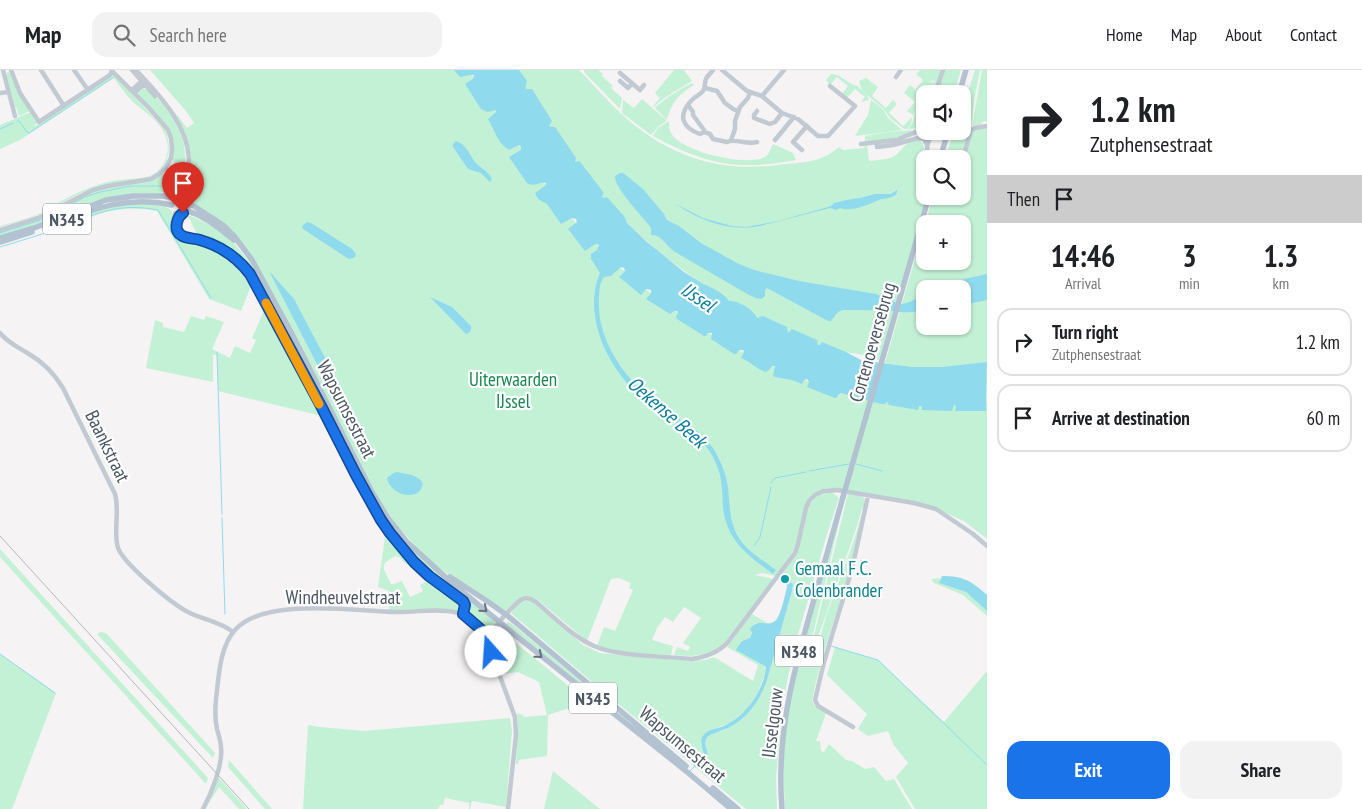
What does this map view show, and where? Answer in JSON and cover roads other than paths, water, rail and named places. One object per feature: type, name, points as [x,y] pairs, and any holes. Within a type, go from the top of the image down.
[{"type":"main road","points":[[962,85],[966,70]]},
{"type":"main road","name":"N345","points":[[0,238],[34,228],[106,200],[133,196],[181,205]]},
{"type":"main road","name":"N345","points":[[0,242],[21,237],[101,207],[157,200],[181,205]]},
{"type":"main road","name":"Wapsumsestraat","points":[[181,205],[200,209],[223,225],[252,260],[380,505],[406,540],[453,584],[500,623],[738,809]]},
{"type":"main road","name":"Wapsumsestraat","points":[[181,205],[189,214],[217,227],[240,244]]},
{"type":"main road","name":"Cortenoeversebrug","points":[[843,497],[926,205]]},
{"type":"main road","name":"IJsselgouw","points":[[782,809],[782,744],[788,697],[800,646],[843,497]]},
{"type":"main road","name":"Wapsumsestraat","points":[[443,574],[474,592],[506,615],[689,771],[730,809]]},
{"type":"street","points":[[4,70],[15,116]]},
{"type":"street","points":[[0,230],[38,218],[93,190],[154,178],[170,164],[172,149],[170,133],[164,124],[112,71],[110,75],[39,122],[20,93],[11,70]]},
{"type":"street","points":[[41,70],[64,106]]},
{"type":"street","points":[[74,70],[88,90]]},
{"type":"street","points":[[132,70],[161,97],[176,119],[184,136],[189,160],[187,181],[183,186],[181,205],[174,226],[182,236],[198,239],[221,248],[233,256],[250,274],[381,520],[414,562],[429,576],[463,601],[465,605],[463,614],[484,632],[492,632],[518,601],[531,599],[580,639],[596,647],[622,653],[704,658],[724,646],[788,563],[797,548],[806,508],[810,499],[823,491],[832,489],[936,509],[952,516],[987,546]]},
{"type":"street","points":[[136,70],[144,81]]},
{"type":"street","points":[[713,70],[706,79],[703,91],[688,105],[683,120],[693,131],[700,134],[704,132],[710,134],[714,139],[749,144],[757,142]]},
{"type":"street","points":[[722,70],[750,92],[762,96],[782,113],[798,118],[820,136],[829,135],[855,106],[830,86]]},
{"type":"street","points":[[728,75],[732,70]]},
{"type":"street","points":[[762,96],[784,70]]},
{"type":"street","points":[[896,77],[901,70]]},
{"type":"street","points":[[938,85],[943,70]]},
{"type":"street","points":[[620,71],[640,90],[644,85]]},
{"type":"street","points":[[133,92],[144,81]]},
{"type":"street","points":[[620,82],[628,88],[632,84]]},
{"type":"street","points":[[705,88],[717,91],[725,102],[738,111]]},
{"type":"street","points":[[0,93],[9,92]]},
{"type":"street","points":[[731,140],[738,111],[748,98],[750,92]]},
{"type":"street","points":[[688,105],[704,132]]},
{"type":"street","points":[[756,111],[754,118],[770,124],[775,122],[782,113]]},
{"type":"street","points":[[774,140],[794,117]]},
{"type":"street","points":[[802,150],[793,142],[807,126]]},
{"type":"street","points":[[965,150],[971,130],[987,126]]},
{"type":"street","points":[[895,142],[907,134],[916,131]]},
{"type":"street","points":[[861,144],[895,142],[918,138],[924,139],[927,145]]},
{"type":"street","points":[[927,150],[929,140]]},
{"type":"street","name":"Baankstraat","points":[[0,333],[10,343],[40,362],[58,381],[65,392],[115,494],[117,505],[117,543],[123,556],[152,585],[177,606],[194,615],[221,624],[233,632]]},
{"type":"street","points":[[853,727],[818,706],[815,700],[824,662],[852,568],[868,496]]},
{"type":"street","name":"Windheuvelstraat","points":[[202,809],[221,764],[221,747],[215,706],[222,654],[233,632],[244,622],[258,615],[302,608],[400,612],[446,610],[463,614]]},
{"type":"street","points":[[489,633],[491,652],[515,717],[516,726],[508,809]]},
{"type":"water","name":"IJssel","points":[[454,70],[519,70],[527,81],[525,88],[532,89],[552,121],[549,126],[555,127],[576,158],[575,162],[579,161],[581,163],[604,193],[603,198],[607,197],[624,216],[627,223],[647,242],[684,272],[721,293],[729,301],[745,306],[757,318],[763,316],[787,327],[788,333],[792,329],[817,340],[818,345],[822,342],[861,360],[911,367],[942,367],[987,362],[986,411],[955,411],[956,406],[954,405],[952,411],[922,410],[921,406],[919,406],[918,410],[889,405],[887,402],[881,404],[840,393],[835,398],[807,387],[809,382],[807,379],[802,384],[775,377],[773,376],[775,366],[772,366],[766,372],[759,369],[741,358],[743,350],[739,350],[734,354],[711,339],[712,333],[704,336],[677,319],[677,311],[670,314],[646,299],[651,290],[646,289],[641,295],[619,277],[625,271],[624,268],[621,267],[611,276],[604,277],[600,288],[599,310],[601,325],[613,354],[631,380],[642,391],[698,431],[713,448],[726,477],[731,515],[737,535],[757,557],[776,570],[773,574],[740,546],[729,529],[725,518],[719,472],[714,459],[705,445],[692,433],[660,413],[641,398],[620,374],[611,360],[598,331],[595,315],[594,296],[600,273],[591,259],[591,254],[597,250],[599,245],[595,244],[585,251],[568,229],[577,222],[576,219],[572,218],[561,224],[547,204],[538,199],[535,193],[545,186],[546,183],[533,185],[527,183],[509,157],[521,150],[521,147],[519,145],[509,150],[502,144],[488,119],[496,110],[487,112],[481,109],[465,84],[473,79],[474,75],[460,77]]},
{"type":"water","points":[[456,141],[465,147],[475,162],[488,173],[492,179],[490,182],[481,173],[468,169],[453,147]]},
{"type":"water","points":[[623,173],[643,189],[667,220],[679,226],[701,243],[737,263],[754,270],[799,281],[876,294],[900,304],[916,299],[916,312],[843,310],[838,312],[831,321],[828,321],[767,288],[765,296],[761,299],[749,295],[675,252],[658,236],[651,235],[651,228],[630,203],[616,182],[615,176]]},
{"type":"water","points":[[897,190],[896,194],[892,197],[855,208],[840,208],[836,210],[830,208],[760,226],[746,227],[778,221],[831,206],[834,203],[875,194],[891,194]]},
{"type":"water","points":[[676,204],[703,218],[732,226],[746,227],[727,226],[716,224],[685,210]]},
{"type":"water","points":[[307,222],[352,249],[356,254],[355,257],[347,258],[303,229],[302,226]]},
{"type":"water","points":[[269,271],[294,299],[333,373],[331,377],[327,378],[322,374]]},
{"type":"water","points":[[987,274],[987,300],[971,303],[971,280],[962,280]]},
{"type":"water","points":[[430,297],[452,307],[471,326],[470,332],[466,334]]},
{"type":"water","points":[[396,472],[418,478],[423,485],[420,491],[416,494],[406,495],[394,489],[387,478]]},
{"type":"water","points":[[942,576],[962,578],[977,586],[987,595],[987,611],[966,592],[939,583]]},
{"type":"water","points":[[789,579],[793,585],[792,591],[761,695],[742,719],[728,728],[707,737],[705,743],[708,755],[696,768],[693,765],[704,755],[701,740],[705,734],[732,722],[746,710],[761,686],[765,666],[736,650],[742,641],[750,638],[752,633],[750,629],[753,625],[759,623],[768,624],[775,621],[781,610],[787,587],[786,583]]},
{"type":"waterway","points":[[17,121],[29,133],[114,77]]},
{"type":"waterway","points":[[0,129],[13,123]]},
{"type":"waterway","points":[[0,233],[41,220],[85,197],[100,192],[131,186],[164,186]]},
{"type":"waterway","points":[[0,247],[118,208],[130,207],[158,210],[211,298]]},
{"type":"waterway","points":[[217,352],[222,514]]},
{"type":"waterway","points":[[809,471],[849,464]]},
{"type":"waterway","points":[[856,464],[882,471]]},
{"type":"waterway","points":[[771,483],[775,478],[806,472]]},
{"type":"waterway","points":[[754,546],[760,537],[771,487]]},
{"type":"waterway","points":[[222,518],[225,614]]},
{"type":"waterway","points":[[831,646],[878,660],[987,765]]},
{"type":"waterway","points":[[0,654],[55,693]]},
{"type":"waterway","name":"Oekense Beek","points":[[689,772],[695,766]]},
{"type":"railway","points":[[0,536],[249,809]]},
{"type":"place","name":"Gemaal F.C. Colenbrander","points":[[785,579]]},
{"type":"park label","name":"Uiterwaarden IJssel","points":[[513,390]]}]
